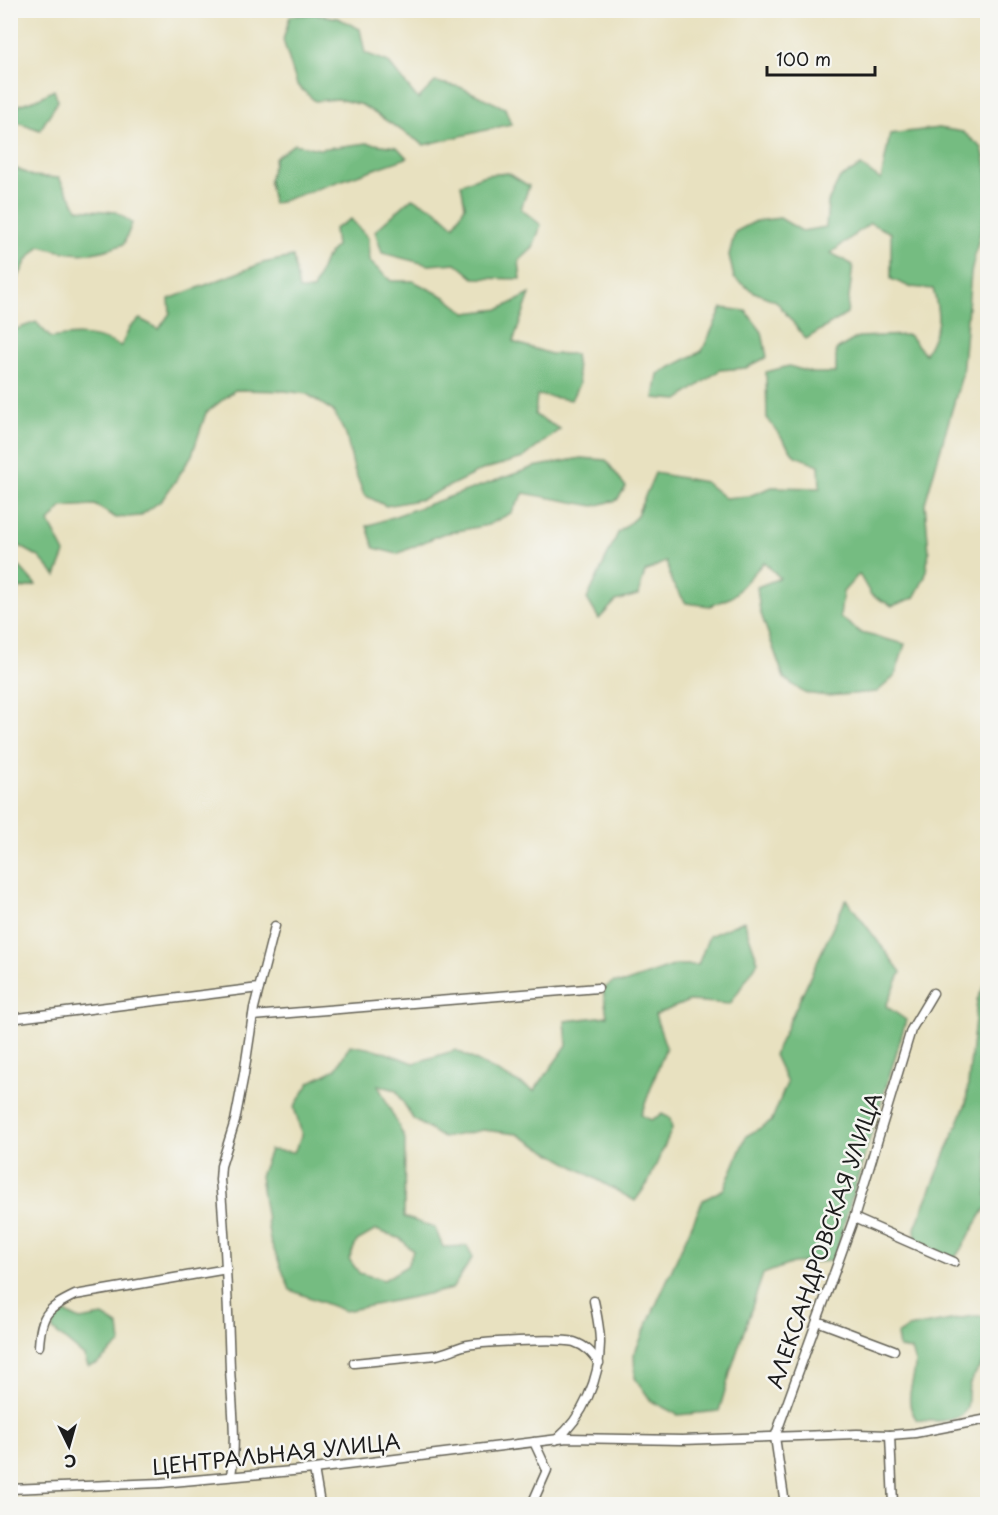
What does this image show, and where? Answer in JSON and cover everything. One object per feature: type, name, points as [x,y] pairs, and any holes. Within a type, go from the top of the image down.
[{"type":"street","points":[[231,1475],[233,1464],[232,1419],[221,1167],[234,1121],[253,1016],[275,926]]},
{"type":"street","points":[[10,1019],[259,988]]},
{"type":"street","points":[[253,1016],[598,988]]},
{"type":"street","name":"АЛЕКСАНДРОВСКАЯ УЛИЦА","points":[[785,1504],[775,1437],[854,1218],[911,1030],[933,993]]},
{"type":"street","points":[[854,1218],[954,1262]]},
{"type":"street","points":[[39,1346],[40,1326],[44,1316],[75,1295],[226,1269]]},
{"type":"street","points":[[556,1440],[576,1419],[599,1363],[600,1343],[594,1301]]},
{"type":"street","points":[[817,1321],[894,1350]]},
{"type":"street","points":[[354,1363],[436,1355],[463,1346],[514,1342],[574,1342],[590,1350],[599,1363]]},
{"type":"street","name":"ЦЕНТРАЛЬНАЯ УЛИЦА","points":[[10,1489],[161,1483],[556,1440],[600,1438],[682,1440],[890,1435],[915,1433],[987,1419]]},
{"type":"street","points":[[890,1435],[893,1504]]},
{"type":"street","points":[[532,1504],[547,1470],[534,1442]]},
{"type":"street","points":[[314,1468],[320,1504]]},
{"type":"green space","points":[[314,14],[338,18],[360,29],[365,53],[388,62],[418,99],[435,82],[460,87],[505,108],[511,124],[424,145],[362,105],[338,99],[315,101],[297,85],[283,40],[290,16]]},
{"type":"green space","points":[[54,90],[58,101],[40,130],[17,122],[18,105]]},
{"type":"green space","points":[[939,128],[963,132],[982,148],[987,169],[988,198],[971,273],[962,375],[925,503],[929,552],[925,577],[914,598],[892,606],[871,595],[859,574],[843,592],[840,617],[861,633],[905,644],[895,676],[877,692],[828,696],[804,693],[784,678],[760,611],[757,587],[780,578],[764,562],[732,597],[710,606],[686,603],[672,583],[666,561],[645,572],[638,595],[616,601],[599,619],[587,599],[618,533],[636,517],[655,473],[705,482],[725,498],[749,496],[772,487],[820,488],[819,465],[795,456],[767,418],[766,372],[789,366],[812,373],[836,373],[836,350],[858,337],[909,335],[925,354],[934,337],[938,322],[933,289],[910,287],[891,279],[891,233],[870,223],[831,253],[853,265],[847,314],[806,339],[776,301],[754,292],[734,278],[729,255],[735,232],[756,221],[780,218],[802,231],[826,227],[828,202],[840,178],[861,166],[881,180],[890,134]]},
{"type":"green space","points":[[367,143],[397,147],[407,158],[273,204],[269,181],[275,158],[294,144],[319,149]]},
{"type":"green space","points":[[11,166],[32,176],[59,178],[78,209],[116,212],[132,223],[124,244],[82,254],[40,246],[27,260],[18,278],[11,283]]},
{"type":"green space","points":[[508,173],[529,186],[521,209],[541,225],[533,248],[519,261],[521,279],[474,278],[456,263],[429,265],[382,253],[375,231],[412,198],[435,209],[454,226],[465,206],[461,184],[485,175]]},
{"type":"green space","points":[[351,219],[368,238],[369,261],[391,281],[413,281],[445,297],[466,313],[500,309],[530,294],[513,342],[551,354],[575,354],[579,384],[571,400],[537,395],[535,415],[560,429],[523,458],[482,470],[423,499],[386,506],[364,495],[354,469],[346,435],[333,411],[307,394],[235,390],[206,413],[192,455],[176,480],[162,500],[140,516],[116,518],[95,505],[62,507],[49,522],[65,553],[56,576],[39,557],[11,541],[11,331],[36,322],[51,338],[70,335],[86,336],[121,346],[130,327],[140,319],[159,329],[170,313],[169,299],[263,263],[293,257],[299,290],[313,290],[325,259],[336,246],[334,229]]},
{"type":"green space","points":[[722,308],[746,311],[762,332],[767,357],[746,368],[720,370],[678,400],[654,398],[658,374],[702,351]]},
{"type":"green space","points":[[581,458],[606,460],[626,487],[617,500],[594,506],[524,493],[511,513],[488,525],[442,534],[397,554],[374,548],[367,526],[534,467]]},
{"type":"green space","points":[[11,563],[21,568],[36,585],[15,590],[11,588]]},
{"type":"green space","points":[[846,899],[901,972],[886,1006],[906,1020],[834,1261],[793,1263],[763,1274],[719,1411],[678,1415],[651,1401],[635,1378],[634,1354],[703,1200],[724,1189],[746,1136],[771,1122],[787,1083],[774,1055]]},
{"type":"green space","points":[[744,921],[758,962],[730,1004],[689,1001],[655,1015],[666,1047],[641,1115],[651,1120],[662,1114],[670,1118],[672,1129],[648,1183],[635,1201],[517,1134],[483,1130],[443,1138],[413,1119],[396,1090],[378,1085],[405,1139],[404,1217],[435,1228],[443,1247],[467,1246],[473,1257],[452,1289],[345,1311],[290,1290],[270,1240],[260,1176],[270,1150],[294,1152],[302,1135],[294,1107],[310,1082],[336,1069],[350,1045],[378,1050],[414,1063],[456,1050],[534,1091],[567,1045],[565,1021],[607,1016],[603,989],[613,982],[624,983],[676,965],[698,965],[709,936]],"holes":[[[376,1230],[401,1239],[413,1251],[407,1266],[384,1280],[359,1273],[349,1259],[357,1241]]]},
{"type":"green space","points":[[987,980],[987,1209],[954,1259],[916,1241],[915,1228],[966,1103],[977,1000]]},
{"type":"green space","points":[[66,1313],[80,1320],[103,1316],[119,1326],[121,1343],[97,1364],[88,1366],[84,1356],[53,1330],[54,1316]]},
{"type":"green space","points":[[973,1316],[987,1316],[987,1358],[970,1382],[966,1410],[957,1418],[950,1420],[917,1420],[910,1402],[915,1359],[912,1350],[899,1348],[897,1335],[908,1328]]}]
